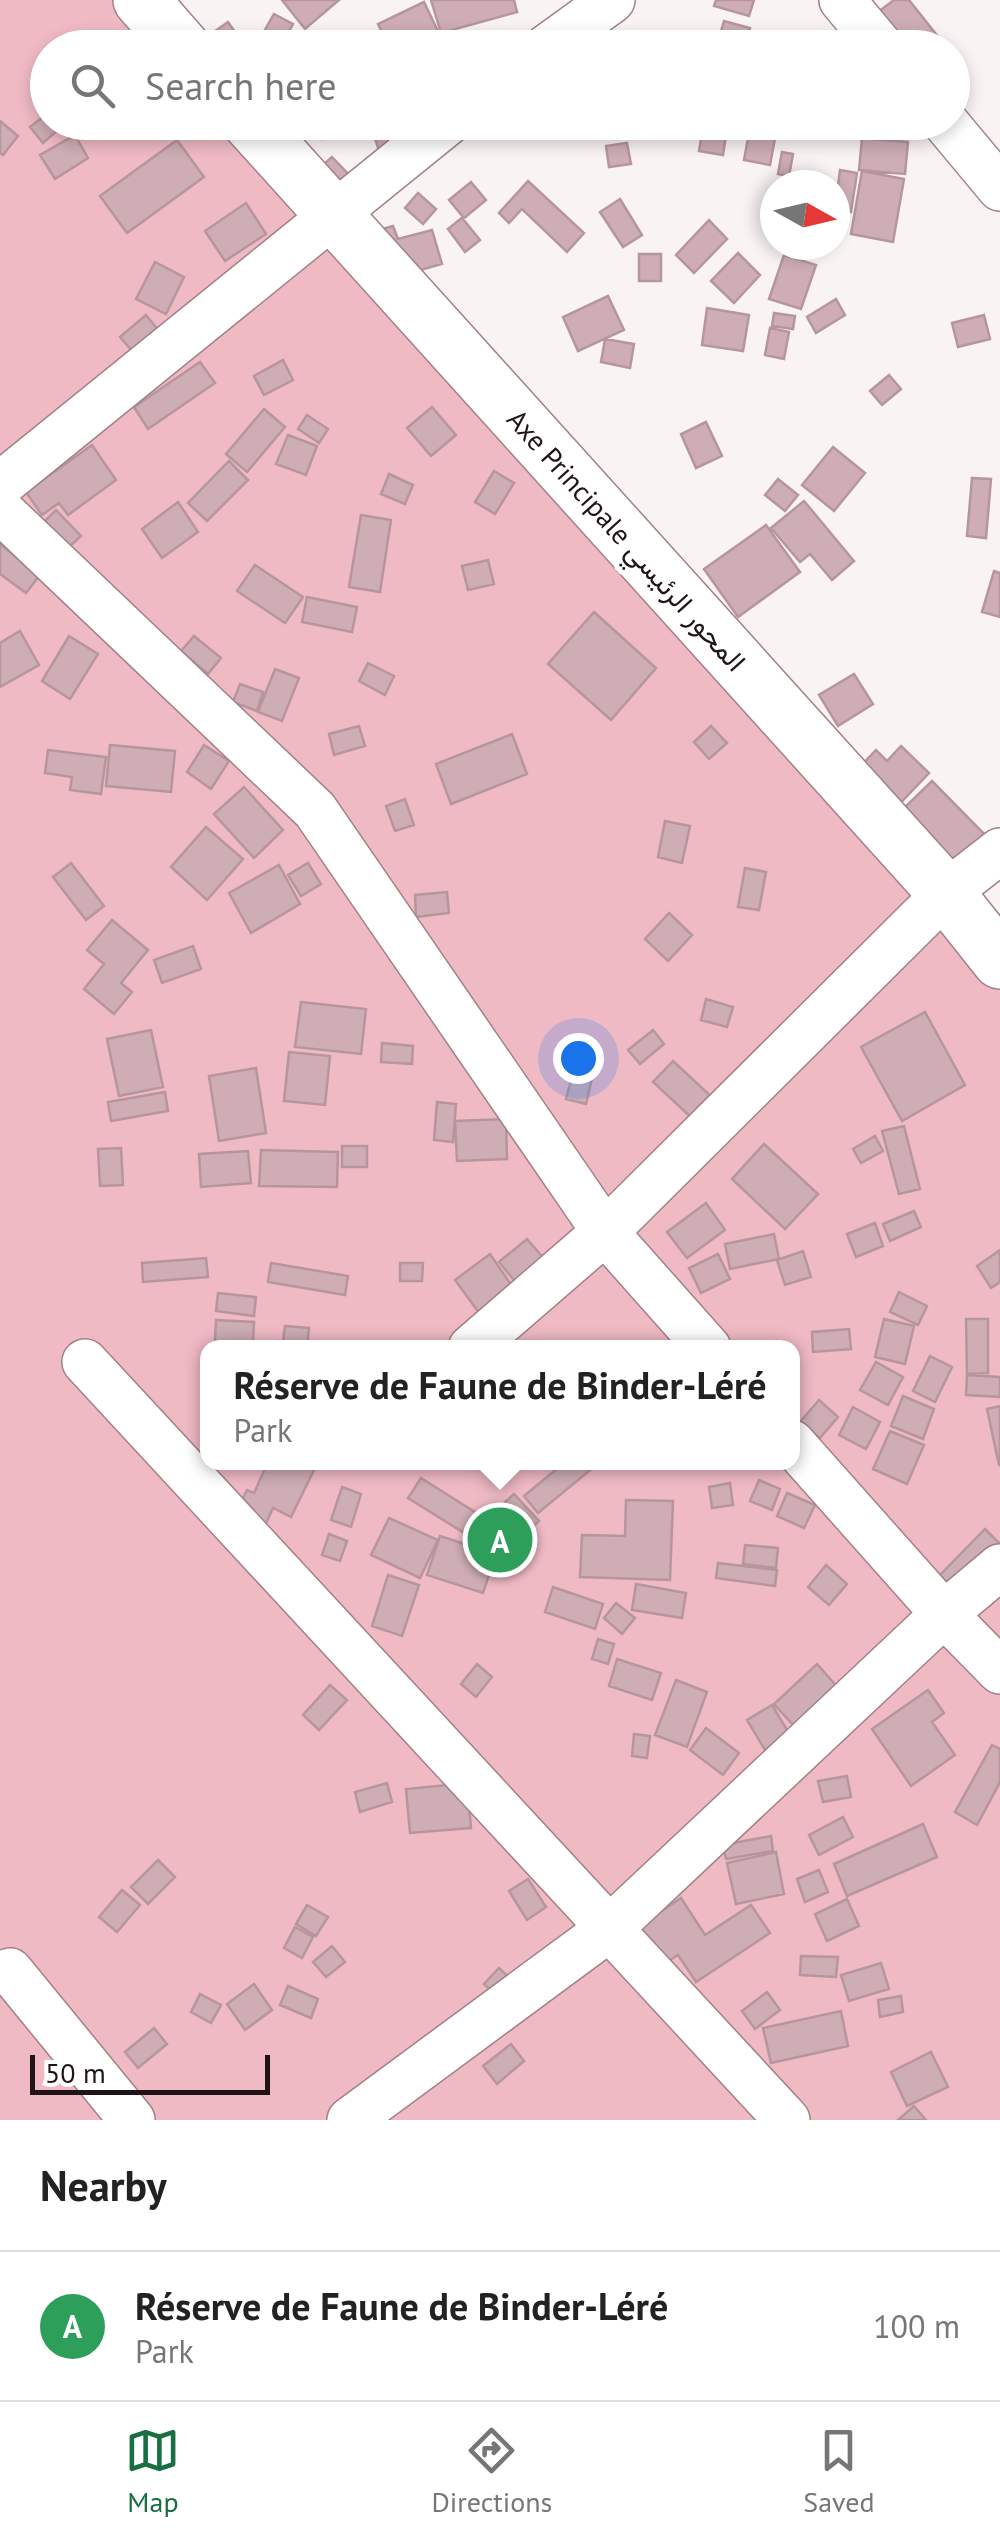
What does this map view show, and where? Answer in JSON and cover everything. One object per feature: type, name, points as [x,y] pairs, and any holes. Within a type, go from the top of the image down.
[{"type":"main road","points":[[140,0],[167,30]]},
{"type":"main road","name":"Axe Principale المحور الرئيسي","points":[[266,140],[946,894],[1000,961]]},
{"type":"street","points":[[571,30],[612,0]]},
{"type":"street","points":[[842,0],[867,30]]},
{"type":"street","points":[[0,485],[426,140]]},
{"type":"street","points":[[960,140],[1000,188]]},
{"type":"street","points":[[0,510],[315,810],[606,1232],[701,1340]]},
{"type":"street","points":[[480,1340],[606,1232],[946,894],[1000,850]]},
{"type":"street","points":[[86,1362],[788,2120]]},
{"type":"street","points":[[800,1452],[1000,1671]]},
{"type":"street","points":[[350,2120],[610,1928],[944,1614],[1000,1567]]},
{"type":"street","points":[[10,1970],[132,2120]]},
{"type":"shaded area","points":[[0,0],[141,0],[168,30],[30,30],[30,140],[265,140],[1000,961],[1000,2120],[0,2120]]},
{"type":"building","points":[[282,0],[339,0],[305,29]]},
{"type":"building","points":[[431,0],[514,0],[517,12],[440,30]]},
{"type":"building","points":[[716,0],[754,0],[749,16],[714,6]]},
{"type":"building","points":[[894,0],[909,0],[933,30],[892,30],[878,12]]},
{"type":"building","points":[[424,2],[437,30],[381,30],[378,24]]},
{"type":"building","points":[[274,14],[293,24],[290,30],[265,30]]},
{"type":"building","points":[[724,21],[750,28],[749,30],[721,30]]},
{"type":"building","points":[[228,22],[234,30],[217,30]]},
{"type":"building","points":[[0,121],[18,136],[3,155],[0,153]]},
{"type":"building","points":[[66,140],[78,140],[88,158],[55,179],[40,155]]},
{"type":"building","points":[[177,140],[204,177],[127,233],[100,196]]},
{"type":"building","points":[[375,140],[397,140],[398,144],[379,151]]},
{"type":"building","points":[[701,140],[725,140],[723,155],[699,151]]},
{"type":"building","points":[[748,140],[775,140],[770,165],[744,160]]},
{"type":"building","points":[[862,140],[908,142],[905,174],[859,170]]},
{"type":"building","points":[[627,143],[631,164],[609,167],[606,146]]},
{"type":"building","points":[[782,152],[793,154],[790,170],[779,170]]},
{"type":"building","points":[[332,157],[355,181],[339,196],[316,171]]},
{"type":"building","points":[[862,171],[904,179],[893,242],[851,234]]},
{"type":"building","points":[[850,172],[857,173],[850,212]]},
{"type":"building","points":[[528,181],[584,233],[567,252],[522,209],[509,223],[499,213]]},
{"type":"building","points":[[471,182],[486,200],[463,219],[480,240],[465,252],[448,229],[463,217],[449,200]]},
{"type":"building","points":[[418,193],[436,209],[423,224],[405,208]]},
{"type":"building","points":[[620,199],[642,235],[623,247],[600,212]]},
{"type":"building","points":[[246,203],[266,234],[225,261],[205,231]]},
{"type":"building","points":[[709,220],[727,239],[694,273],[676,255]]},
{"type":"building","points":[[393,226],[398,239],[432,230],[442,264],[389,279],[375,231]]},
{"type":"building","points":[[738,253],[760,275],[734,303],[711,281]]},
{"type":"building","points":[[639,254],[661,254],[661,281],[639,281]]},
{"type":"building","points":[[782,260],[816,265],[801,309],[769,299]]},
{"type":"building","points":[[155,262],[184,277],[166,314],[136,299]]},
{"type":"building","points":[[608,296],[624,330],[578,351],[563,317]]},
{"type":"building","points":[[836,299],[845,315],[816,333],[807,317]]},
{"type":"building","points":[[707,308],[749,315],[743,351],[702,345]]},
{"type":"building","points":[[774,313],[795,316],[793,329],[772,326]]},
{"type":"building","points":[[146,315],[163,336],[138,358],[120,337]]},
{"type":"building","points":[[984,315],[990,339],[958,347],[952,323]]},
{"type":"building","points":[[770,328],[789,332],[784,359],[765,355]]},
{"type":"building","points":[[605,339],[634,344],[630,368],[601,362]]},
{"type":"building","points":[[283,360],[293,380],[264,395],[254,376]]},
{"type":"building","points":[[200,362],[215,383],[148,429],[134,407]]},
{"type":"building","points":[[889,375],[901,389],[882,405],[870,391]]},
{"type":"building","points":[[432,407],[456,435],[431,456],[407,428]]},
{"type":"building","points":[[264,409],[285,427],[247,472],[226,454]]},
{"type":"building","points":[[307,415],[328,429],[319,443],[298,429]]},
{"type":"building","points":[[706,422],[722,456],[696,468],[681,434]]},
{"type":"building","points":[[288,435],[317,446],[306,475],[276,464]]},
{"type":"building","points":[[92,445],[116,480],[68,515],[59,503],[42,515],[26,492]]},
{"type":"building","points":[[833,447],[865,473],[834,511],[802,485]]},
{"type":"building","points":[[229,461],[248,480],[207,521],[188,503]]},
{"type":"building","points":[[494,471],[514,483],[495,514],[475,502]]},
{"type":"building","points":[[389,474],[413,485],[405,504],[381,494]]},
{"type":"building","points":[[972,478],[991,479],[986,538],[967,536]]},
{"type":"building","points":[[778,479],[798,495],[785,511],[765,495]]},
{"type":"building","points":[[804,501],[854,561],[832,580],[810,554],[800,562],[771,528]]},
{"type":"building","points":[[178,502],[198,532],[162,558],[142,529]]},
{"type":"building","points":[[56,510],[81,536],[67,549],[43,523]]},
{"type":"building","points":[[361,515],[391,520],[380,592],[349,587]]},
{"type":"building","points":[[766,525],[800,572],[738,617],[704,569]]},
{"type":"building","points":[[0,544],[40,575],[26,593],[0,574]]},
{"type":"building","points":[[488,560],[494,584],[468,590],[462,566]]},
{"type":"building","points":[[255,565],[303,597],[285,623],[237,591]]},
{"type":"building","points":[[994,571],[1000,573],[1000,617],[982,612]]},
{"type":"building","points":[[307,597],[357,607],[352,632],[302,622]]},
{"type":"building","points":[[594,612],[656,668],[611,720],[548,664]]},
{"type":"building","points":[[20,631],[39,665],[0,687],[0,643]]},
{"type":"building","points":[[69,636],[98,654],[70,699],[42,681]]},
{"type":"building","points":[[194,636],[221,658],[208,674],[181,651]]},
{"type":"building","points":[[368,663],[394,676],[385,695],[359,681]]},
{"type":"building","points":[[275,669],[299,678],[282,721],[258,712]]},
{"type":"building","points":[[854,674],[873,704],[838,726],[819,695]]},
{"type":"building","points":[[240,684],[263,692],[257,711],[233,702]]},
{"type":"building","points":[[359,726],[365,746],[334,755],[329,734]]},
{"type":"building","points":[[711,726],[727,743],[709,759],[694,742]]},
{"type":"building","points":[[512,734],[527,774],[451,804],[436,764]]},
{"type":"building","points":[[110,745],[175,751],[171,792],[106,786]]},
{"type":"building","points":[[204,745],[229,761],[211,789],[187,772]]},
{"type":"building","points":[[901,746],[929,773],[890,814],[851,776],[876,750],[887,761]]},
{"type":"building","points":[[48,750],[106,757],[101,794],[70,790],[72,777],[45,773]]},
{"type":"building","points":[[932,781],[994,844],[964,874],[902,810]]},
{"type":"building","points":[[244,787],[283,830],[254,858],[214,814]]},
{"type":"building","points":[[405,799],[414,825],[395,831],[386,806]]},
{"type":"building","points":[[665,821],[690,826],[682,863],[658,857]]},
{"type":"building","points":[[206,827],[243,859],[207,900],[171,867]]},
{"type":"building","points":[[71,863],[104,906],[86,920],[53,877]]},
{"type":"building","points":[[308,863],[321,884],[301,896],[288,875]]},
{"type":"building","points":[[279,865],[300,904],[251,933],[229,893]]},
{"type":"building","points":[[745,868],[766,872],[759,910],[738,907]]},
{"type":"building","points":[[447,892],[449,913],[416,917],[415,895]]},
{"type":"building","points":[[669,913],[692,935],[668,961],[645,939]]},
{"type":"building","points":[[112,920],[148,950],[121,983],[132,992],[114,1014],[84,989],[104,964],[87,950]]},
{"type":"building","points":[[193,946],[201,969],[162,983],[154,960]]},
{"type":"building","points":[[706,999],[733,1007],[727,1027],[701,1020]]},
{"type":"building","points":[[301,1002],[366,1009],[361,1054],[295,1047]]},
{"type":"building","points":[[925,1012],[965,1085],[902,1121],[861,1047]]},
{"type":"building","points":[[151,1030],[163,1087],[119,1096],[107,1039]]},
{"type":"building","points":[[653,1030],[664,1044],[640,1064],[628,1050]]},
{"type":"building","points":[[382,1043],[413,1046],[412,1064],[381,1062]]},
{"type":"building","points":[[289,1052],[330,1056],[325,1105],[284,1101]]},
{"type":"building","points":[[673,1061],[716,1101],[696,1122],[653,1082]]},
{"type":"building","points":[[575,1065],[594,1070],[586,1104],[566,1099]]},
{"type":"building","points":[[256,1068],[266,1133],[219,1141],[209,1076]]},
{"type":"building","points":[[165,1092],[168,1111],[111,1121],[108,1102]]},
{"type":"building","points":[[437,1102],[456,1104],[453,1142],[434,1140]]},
{"type":"building","points":[[506,1119],[507,1159],[457,1161],[455,1121]]},
{"type":"building","points":[[904,1126],[920,1189],[899,1194],[882,1131]]},
{"type":"building","points":[[875,1136],[883,1151],[861,1163],[853,1149]]},
{"type":"building","points":[[764,1144],[818,1194],[785,1229],[732,1179]]},
{"type":"building","points":[[342,1146],[367,1146],[367,1167],[342,1167]]},
{"type":"building","points":[[121,1148],[123,1185],[100,1186],[98,1149]]},
{"type":"building","points":[[261,1150],[338,1152],[337,1187],[259,1186]]},
{"type":"building","points":[[248,1151],[251,1183],[201,1187],[199,1154]]},
{"type":"building","points":[[706,1203],[725,1230],[687,1258],[667,1232]]},
{"type":"building","points":[[914,1211],[921,1227],[890,1241],[883,1224]]},
{"type":"building","points":[[875,1223],[883,1246],[856,1257],[847,1234]]},
{"type":"building","points":[[774,1234],[779,1259],[730,1269],[725,1244]]},
{"type":"building","points":[[527,1239],[546,1261],[518,1285],[499,1262]]},
{"type":"building","points":[[1000,1250],[1000,1282],[991,1288],[977,1266]]},
{"type":"building","points":[[803,1251],[811,1277],[785,1285],[777,1260]]},
{"type":"building","points":[[490,1254],[516,1292],[482,1317],[455,1280]]},
{"type":"building","points":[[718,1254],[730,1279],[701,1293],[689,1268]]},
{"type":"building","points":[[206,1258],[208,1277],[143,1282],[142,1263]]},
{"type":"building","points":[[271,1263],[348,1276],[345,1295],[268,1282]]},
{"type":"building","points":[[400,1263],[423,1263],[422,1281],[400,1281]]},
{"type":"building","points":[[899,1292],[927,1306],[918,1325],[890,1312]]},
{"type":"building","points":[[218,1293],[256,1297],[254,1316],[216,1311]]},
{"type":"building","points":[[884,1319],[914,1326],[905,1364],[875,1357]]},
{"type":"building","points":[[966,1319],[988,1319],[988,1373],[967,1374]]},
{"type":"building","points":[[216,1320],[254,1322],[253,1340],[215,1340]]},
{"type":"building","points":[[285,1326],[309,1328],[308,1340],[283,1340]]},
{"type":"building","points":[[849,1329],[851,1349],[813,1352],[812,1332]]},
{"type":"building","points":[[930,1356],[952,1367],[935,1402],[913,1391]]},
{"type":"building","points":[[876,1362],[903,1377],[888,1405],[860,1390]]},
{"type":"building","points":[[967,1375],[1000,1377],[1000,1397],[966,1395]]},
{"type":"building","points":[[903,1396],[934,1409],[923,1439],[891,1426]]},
{"type":"building","points":[[819,1400],[838,1417],[820,1438],[800,1422]]},
{"type":"building","points":[[1000,1406],[1000,1465],[999,1465],[987,1409]]},
{"type":"building","points":[[853,1407],[880,1422],[866,1449],[839,1435]]},
{"type":"building","points":[[890,1431],[924,1445],[907,1484],[873,1469]]},
{"type":"building","points":[[264,1470],[314,1470],[291,1517],[273,1508],[260,1536],[231,1521],[247,1490],[254,1493]]},
{"type":"building","points":[[555,1470],[590,1470],[538,1513],[524,1496]]},
{"type":"building","points":[[421,1478],[489,1521],[477,1541],[408,1498]]},
{"type":"building","points":[[759,1480],[780,1489],[772,1510],[750,1501]]},
{"type":"building","points":[[730,1483],[733,1505],[712,1508],[709,1487]]},
{"type":"building","points":[[342,1487],[361,1494],[351,1527],[331,1520]]},
{"type":"building","points":[[787,1493],[815,1505],[804,1528],[777,1516]]},
{"type":"building","points":[[514,1494],[539,1521],[515,1544],[490,1516]]},
{"type":"building","points":[[626,1500],[673,1501],[670,1580],[580,1577],[582,1535],[625,1536]]},
{"type":"building","points":[[389,1518],[438,1540],[420,1578],[371,1555]]},
{"type":"building","points":[[985,1529],[1000,1544],[1000,1550],[956,1594],[939,1576]]},
{"type":"building","points":[[329,1534],[347,1541],[340,1561],[322,1555]]},
{"type":"building","points":[[440,1536],[496,1554],[483,1593],[427,1575]]},
{"type":"building","points":[[745,1545],[778,1548],[776,1568],[743,1564]]},
{"type":"building","points":[[718,1563],[777,1570],[775,1586],[716,1578]]},
{"type":"building","points":[[826,1565],[847,1584],[829,1605],[808,1587]]},
{"type":"building","points":[[388,1575],[419,1585],[402,1636],[372,1626]]},
{"type":"building","points":[[636,1584],[686,1593],[682,1618],[632,1610]]},
{"type":"building","points":[[553,1587],[603,1604],[595,1629],[545,1612]]},
{"type":"building","points":[[616,1603],[635,1618],[622,1634],[604,1618]]},
{"type":"building","points":[[598,1639],[614,1644],[608,1664],[592,1659]]},
{"type":"building","points":[[617,1659],[661,1673],[652,1700],[609,1686]]},
{"type":"building","points":[[477,1664],[492,1677],[476,1697],[461,1684]]},
{"type":"building","points":[[817,1664],[839,1689],[796,1728],[774,1704]]},
{"type":"building","points":[[676,1680],[707,1692],[687,1747],[655,1735]]},
{"type":"building","points":[[330,1685],[347,1700],[319,1730],[303,1715]]},
{"type":"building","points":[[928,1690],[944,1713],[932,1722],[955,1755],[911,1786],[872,1729]]},
{"type":"building","points":[[772,1705],[790,1735],[765,1750],[747,1720]]},
{"type":"building","points":[[706,1728],[739,1753],[723,1775],[690,1750]]},
{"type":"building","points":[[634,1734],[650,1736],[647,1758],[632,1756]]},
{"type":"building","points":[[992,1745],[1000,1749],[1000,1782],[977,1825],[955,1812]]},
{"type":"building","points":[[847,1776],[851,1797],[823,1802],[818,1781]]},
{"type":"building","points":[[387,1783],[392,1802],[360,1812],[355,1792]]},
{"type":"building","points":[[467,1783],[471,1828],[410,1833],[406,1789]]},
{"type":"building","points":[[843,1817],[853,1837],[819,1855],[809,1835]]},
{"type":"building","points":[[923,1824],[937,1857],[847,1896],[834,1864]]},
{"type":"building","points":[[771,1836],[773,1851],[726,1859],[723,1845]]},
{"type":"building","points":[[776,1852],[784,1894],[736,1904],[727,1863]]},
{"type":"building","points":[[158,1860],[175,1877],[148,1904],[131,1887]]},
{"type":"building","points":[[819,1870],[828,1892],[805,1902],[797,1879]]},
{"type":"building","points":[[528,1879],[546,1907],[527,1920],[509,1891]]},
{"type":"building","points":[[122,1890],[140,1905],[117,1932],[99,1917]]},
{"type":"building","points":[[681,1898],[705,1935],[751,1905],[770,1933],[696,1982],[678,1955],[658,1968],[633,1930]]},
{"type":"building","points":[[847,1899],[859,1926],[827,1941],[815,1914]]},
{"type":"building","points":[[307,1905],[328,1917],[316,1936],[296,1924]]},
{"type":"building","points":[[295,1927],[313,1937],[302,1958],[284,1948]]},
{"type":"building","points":[[332,1946],[345,1962],[326,1977],[313,1962]]},
{"type":"building","points":[[801,1956],[838,1957],[836,1977],[800,1975]]},
{"type":"building","points":[[881,1963],[889,1989],[849,2001],[841,1975]]},
{"type":"building","points":[[499,1968],[516,1984],[501,2000],[484,1984]]},
{"type":"building","points":[[254,1984],[272,2010],[245,2030],[227,2004]]},
{"type":"building","points":[[288,1986],[318,1999],[311,2018],[280,2005]]},
{"type":"building","points":[[767,1992],[780,2010],[755,2029],[742,2011]]},
{"type":"building","points":[[200,1994],[221,2005],[211,2023],[191,2012]]},
{"type":"building","points":[[901,1996],[903,2012],[880,2017],[878,2000]]},
{"type":"building","points":[[841,2011],[848,2046],[771,2063],[763,2028]]},
{"type":"building","points":[[154,2028],[167,2044],[138,2068],[125,2052]]},
{"type":"building","points":[[511,2044],[524,2061],[497,2084],[483,2066]]},
{"type":"building","points":[[931,2052],[948,2087],[907,2106],[891,2072]]},
{"type":"building","points":[[914,2106],[926,2120],[898,2120]]},
{"type":"place","name":"Réserve de Faune de Binder-Léré","points":[[500,1540]]}]
